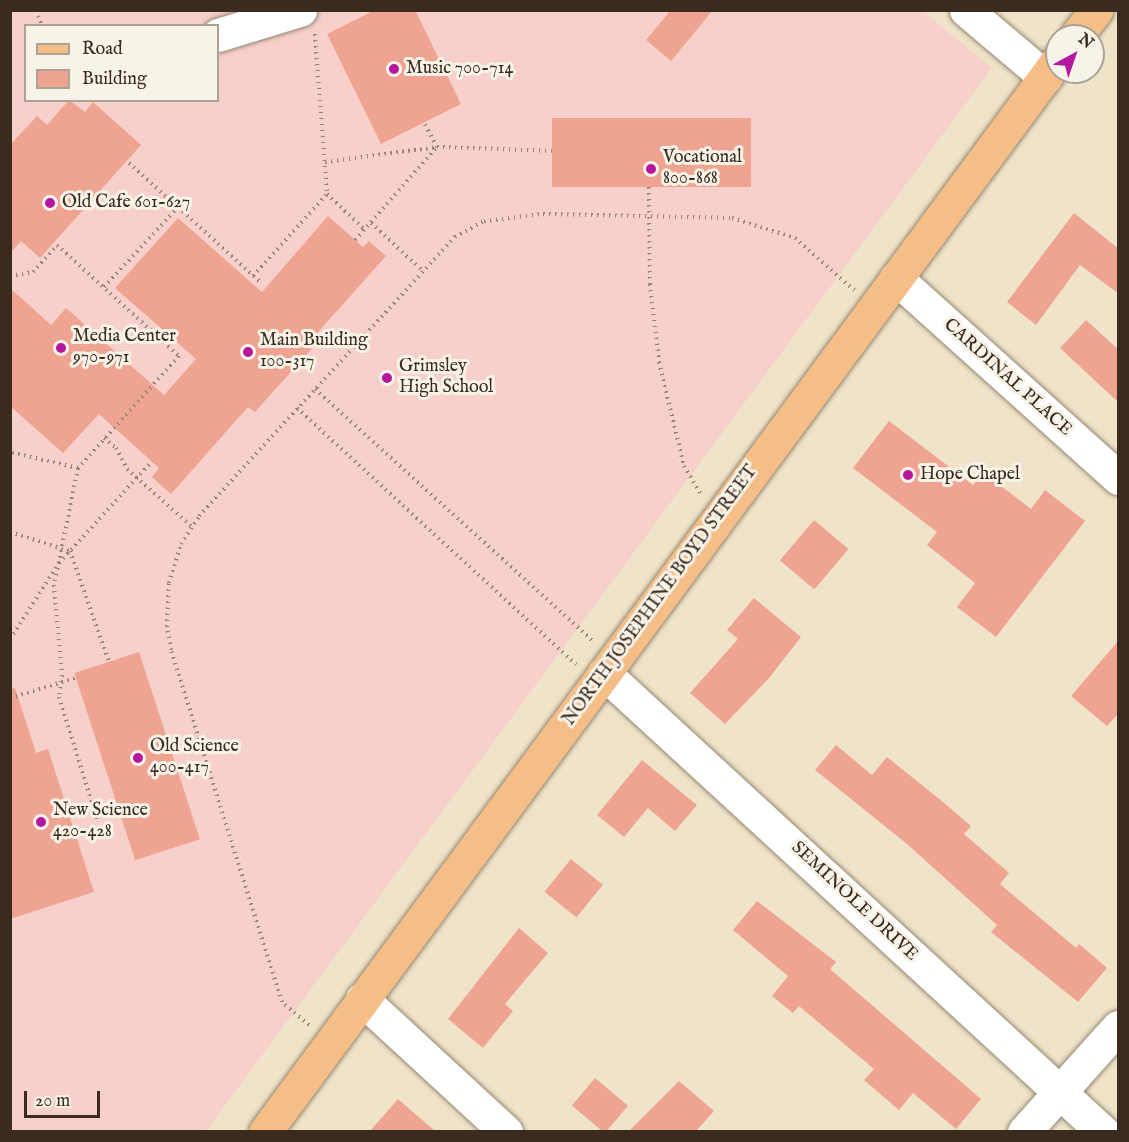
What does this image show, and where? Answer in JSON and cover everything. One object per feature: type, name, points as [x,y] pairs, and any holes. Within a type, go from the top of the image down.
[{"type":"main road","points":[[1085,24],[1096,10]]},
{"type":"main road","name":"NORTH JOSEPHINE BOYD STREET","points":[[265,1131],[1045,77]]},
{"type":"street","points":[[966,10],[1045,65]]},
{"type":"street","points":[[219,35],[307,16]]},
{"type":"street","name":"CARDINAL PLACE","points":[[896,278],[1119,478]]},
{"type":"street","name":"SEMINOLE DRIVE","points":[[605,672],[1103,1131]]},
{"type":"street","points":[[362,999],[506,1131]]},
{"type":"street","points":[[1024,1131],[1119,1027]]},
{"type":"path","points":[[38,16],[41,24]]},
{"type":"path","points":[[307,16],[327,194],[365,229]]},
{"type":"path","points":[[424,123],[437,147]]},
{"type":"path","points":[[325,162],[437,147],[552,151]]},
{"type":"path","points":[[355,240],[437,147]]},
{"type":"path","points":[[129,163],[259,281]]},
{"type":"path","points":[[649,187],[650,284],[659,362],[681,456],[702,497]]},
{"type":"path","points":[[253,276],[327,194]]},
{"type":"path","points":[[104,287],[178,207]]},
{"type":"path","points":[[312,1028],[282,1002],[171,650],[167,627],[169,583],[181,544],[192,528],[297,408],[454,237],[483,221],[543,214],[732,218],[765,226],[795,238],[854,290]]},
{"type":"path","points":[[371,223],[423,271]]},
{"type":"path","points":[[10,276],[33,272],[57,245],[179,356],[78,468],[54,585],[61,682],[60,704],[97,819]]},
{"type":"path","points":[[315,389],[605,672]]},
{"type":"path","points":[[297,408],[605,672]]},
{"type":"path","points":[[104,438],[136,477],[192,528]]},
{"type":"path","points":[[10,452],[78,468]]},
{"type":"path","points":[[10,639],[58,563],[152,461]]},
{"type":"path","points":[[10,532],[62,545],[70,551],[109,662]]},
{"type":"path","points":[[10,698],[76,678]]},
{"type":"shaded area","name":"Grimsley High School","points":[[10,11],[923,11],[992,68],[206,1131],[11,1131]]},
{"type":"building","name":"Music 700-714","points":[[375,10],[415,10],[461,104],[381,144],[327,34]]},
{"type":"building","points":[[671,10],[713,10],[671,61],[646,40]]},
{"type":"building","name":"Old Cafe 601-627","points":[[67,102],[72,102],[85,112],[93,102],[141,145],[40,258],[21,241],[10,253],[10,145],[37,116],[47,125]]},
{"type":"building","name":"Vocational 800-868","points":[[552,118],[751,118],[751,187],[552,187]]},
{"type":"building","points":[[1074,213],[1119,249],[1119,294],[1080,265],[1036,325],[1007,302]]},
{"type":"building","name":"Main Building 100-317","points":[[328,216],[363,247],[369,241],[386,256],[311,340],[315,345],[255,412],[248,407],[171,494],[152,477],[159,468],[99,414],[63,453],[10,406],[10,288],[51,325],[66,308],[164,395],[196,359],[115,288],[178,218],[262,292]]},
{"type":"building","points":[[1086,320],[1119,350],[1119,403],[1060,348]]},
{"type":"building","points":[[889,421],[973,485],[983,472],[1031,509],[1045,490],[1085,521],[996,637],[957,607],[975,583],[927,545],[937,532],[853,468]]},
{"type":"building","points":[[814,520],[848,549],[814,590],[780,561]]},
{"type":"building","points":[[754,598],[801,637],[769,678],[725,724],[690,693],[738,639],[727,630]]},
{"type":"building","points":[[1119,640],[1119,713],[1107,726],[1071,696]]},
{"type":"building","name":"Old Science 400-417","points":[[139,652],[200,839],[135,860],[74,673]]},
{"type":"building","name":"New Science 420-428","points":[[15,688],[36,753],[48,749],[94,892],[10,919],[10,689]]},
{"type":"building","points":[[836,745],[872,775],[887,757],[943,802],[971,826],[964,834],[1009,873],[1000,884],[1076,948],[1079,944],[1107,968],[1078,1002],[991,932],[997,925],[907,844],[815,770]]},
{"type":"building","points":[[642,760],[697,805],[675,831],[648,808],[624,837],[597,815]]},
{"type":"building","points":[[571,859],[603,885],[576,917],[545,892]]},
{"type":"building","points":[[757,901],[836,962],[830,969],[981,1099],[956,1129],[913,1093],[899,1110],[864,1080],[874,1069],[799,1006],[793,1013],[772,996],[788,976],[733,930]]},
{"type":"building","points":[[519,928],[548,953],[505,1004],[513,1011],[483,1048],[448,1019]]},
{"type":"building","points":[[595,1078],[628,1106],[606,1132],[603,1132],[572,1106]]},
{"type":"building","points":[[679,1081],[714,1111],[696,1131],[629,1131]]},
{"type":"building","points":[[398,1099],[435,1131],[370,1131]]},
{"type":"place","name":"Music 700-714","points":[[394,69]]},
{"type":"place","name":"Vocational 800-868","points":[[651,169]]},
{"type":"place","name":"Old Cafe 601-627","points":[[50,203]]},
{"type":"place","name":"Media Center 970-971","points":[[61,348]]},
{"type":"place","name":"Main Building 100-317","points":[[248,352]]},
{"type":"place","name":"Grimsley High School","points":[[387,378]]},
{"type":"place","name":"Hope Chapel","points":[[908,475]]},
{"type":"place","name":"Old Science 400-417","points":[[138,758]]},
{"type":"place","name":"New Science 420-428","points":[[41,822]]}]
